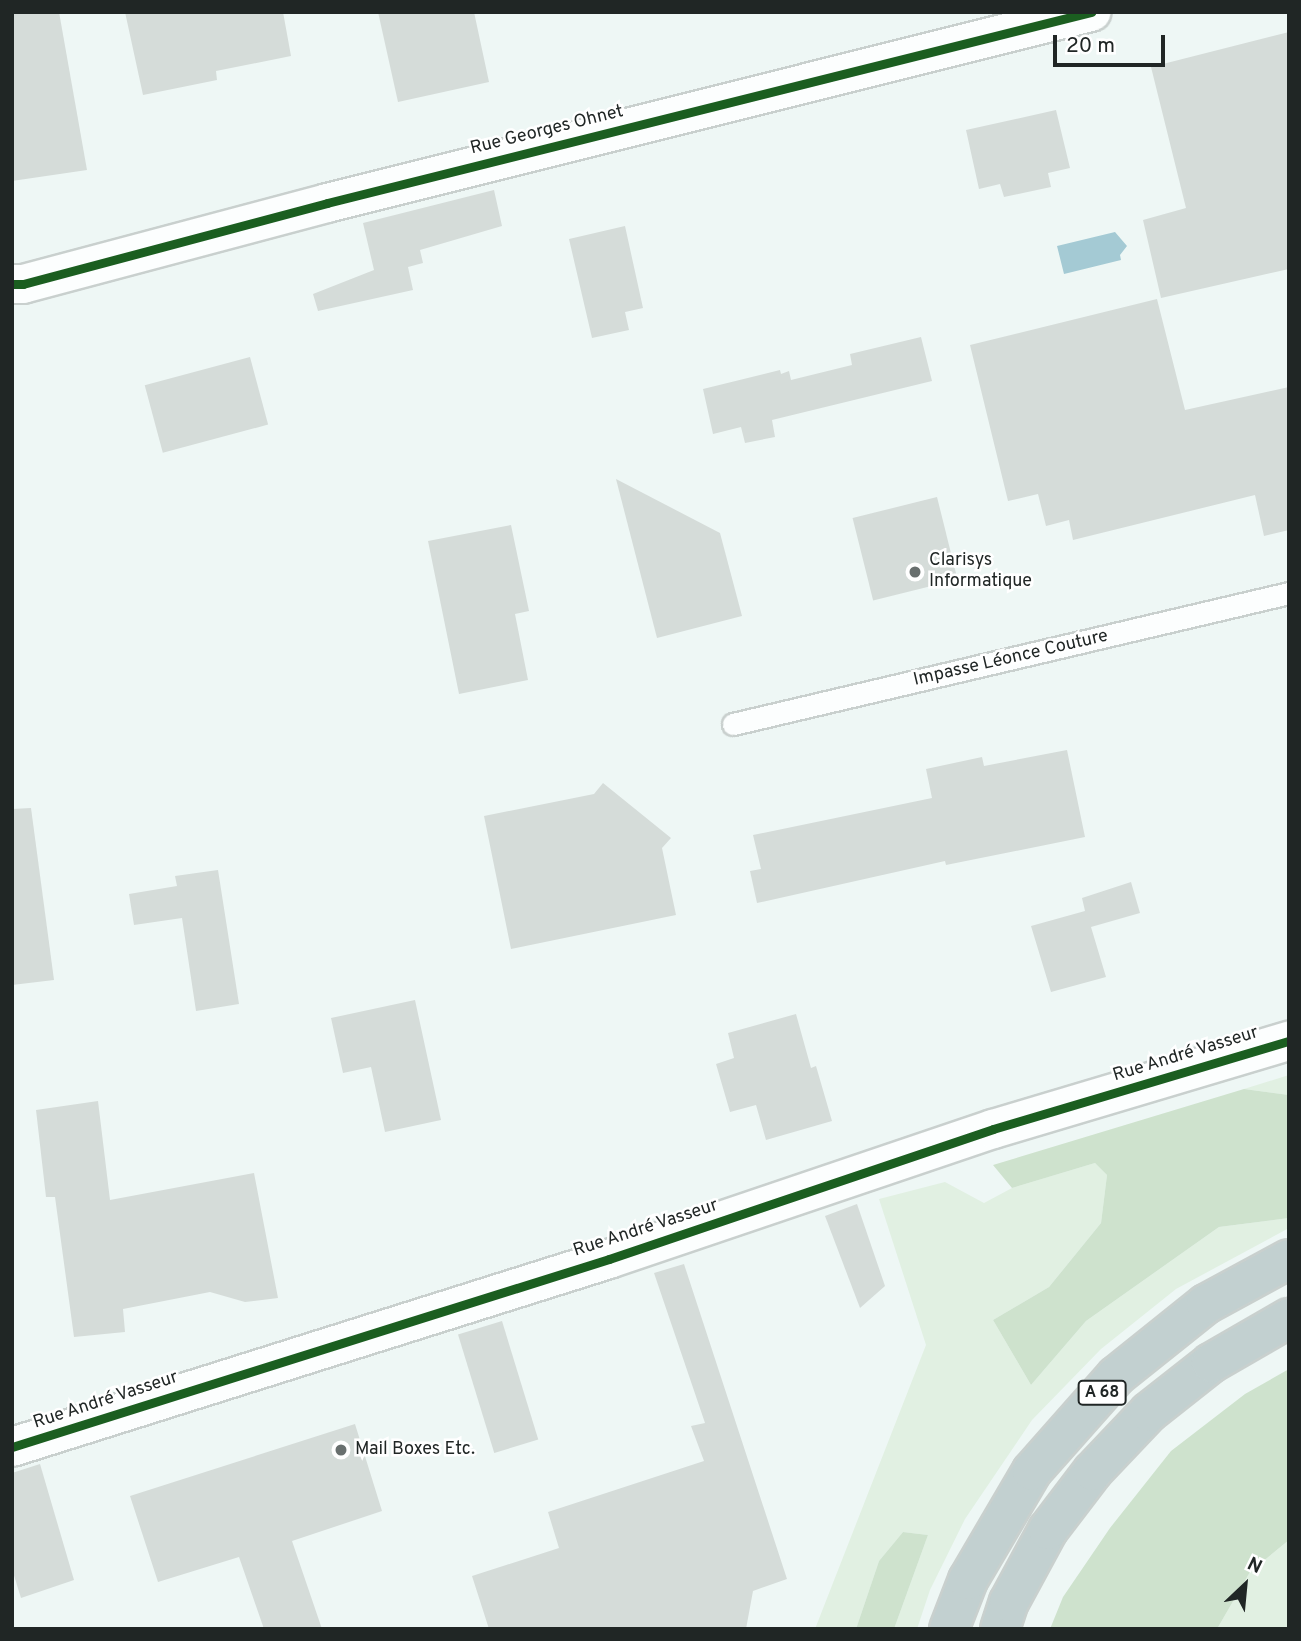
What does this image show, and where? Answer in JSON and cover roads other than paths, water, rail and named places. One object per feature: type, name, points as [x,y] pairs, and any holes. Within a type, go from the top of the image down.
[{"type":"highway","name":"A 68","points":[[949,1629],[968,1580],[1032,1471],[1116,1376],[1206,1304],[1289,1259]]},
{"type":"highway","name":"A 68","points":[[1000,1629],[1009,1602],[1048,1530],[1093,1471],[1149,1412],[1211,1363],[1289,1318]]},
{"type":"street","name":"Rue Georges Ohnet","points":[[12,284],[23,284],[381,190],[1091,12]]},
{"type":"street","name":"Rue André Vasseur","points":[[12,1447],[609,1259],[993,1129],[1289,1041]]},
{"type":"lane","name":"Impasse Léonce Couture","points":[[733,724],[1289,593]]},
{"type":"water","points":[[1115,232],[1127,246],[1120,255],[1121,260],[1064,274],[1057,246]]},
{"type":"place","name":"Clarisys Informatique","points":[[915,572]]},
{"type":"place","name":"Mail Boxes Etc.","points":[[341,1450]]}]
